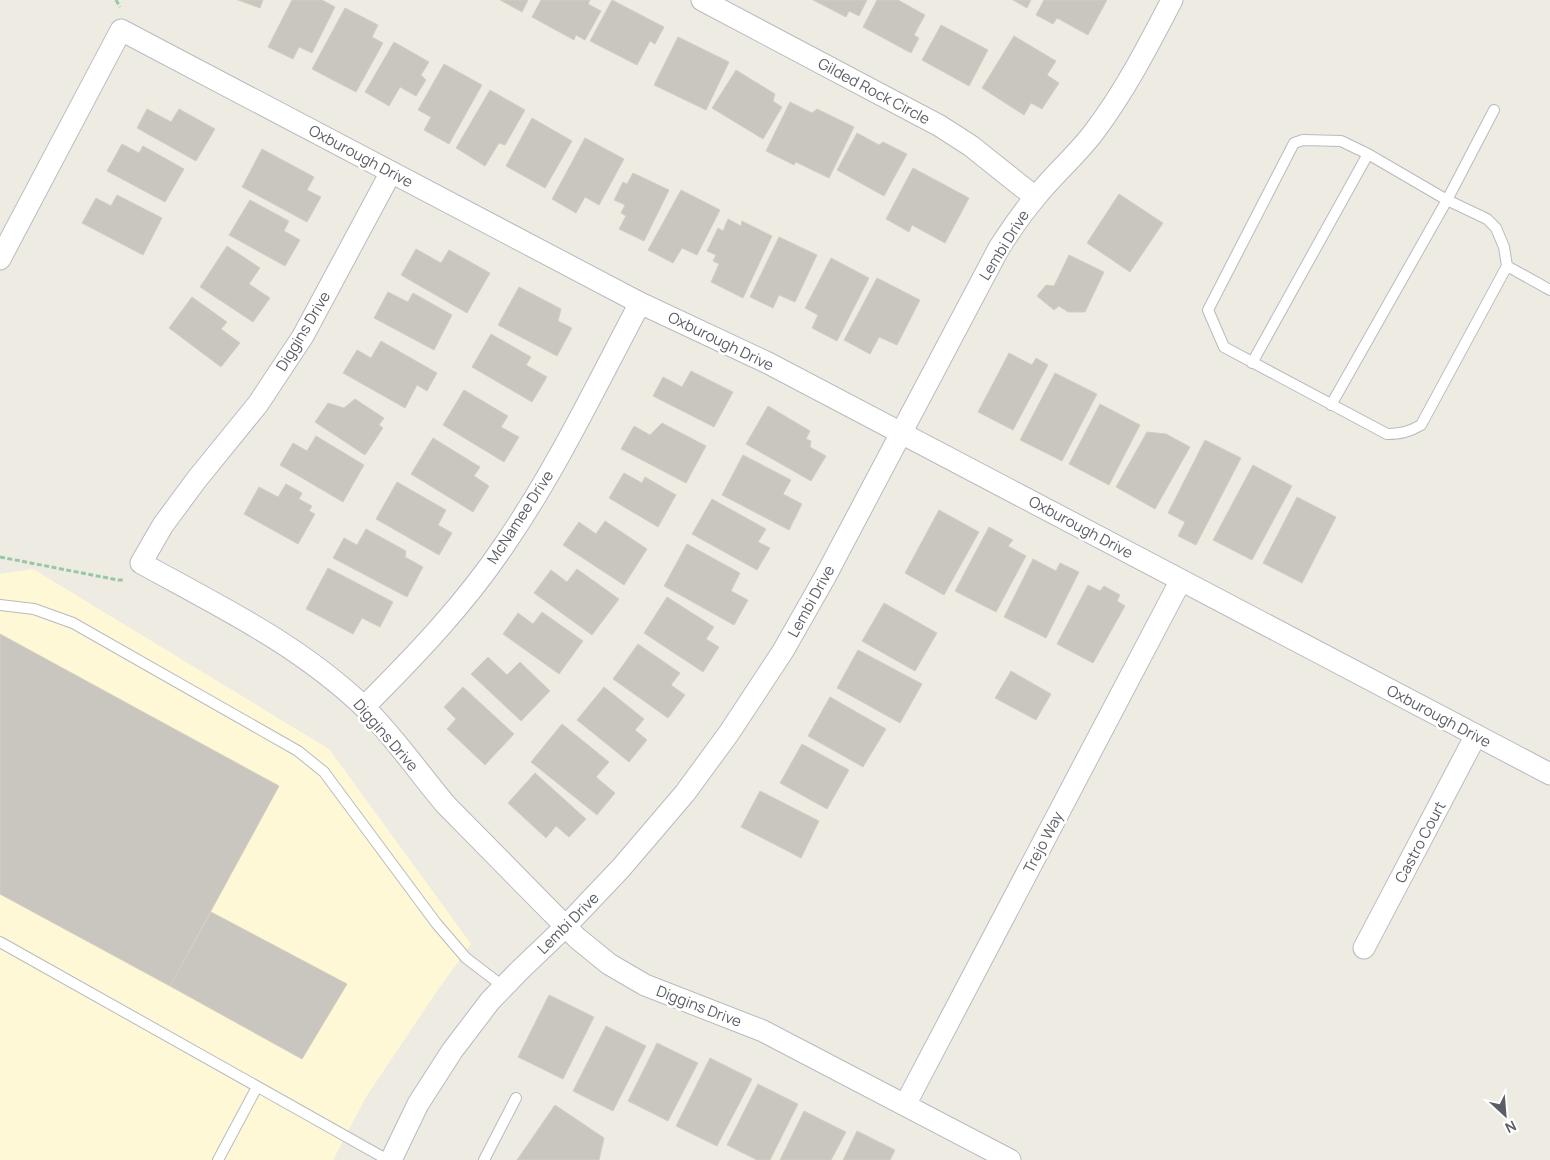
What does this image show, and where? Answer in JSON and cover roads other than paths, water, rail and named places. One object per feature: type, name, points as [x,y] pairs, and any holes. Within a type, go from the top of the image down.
[{"type":"street","name":"Gilded Rock Circle","points":[[702,0],[940,126],[972,146],[1035,197]]},
{"type":"street","name":"Lembi Drive","points":[[389,1160],[418,1104],[452,1051],[490,1001],[565,927],[621,868],[685,793],[729,733],[783,651],[825,577],[999,248],[1035,197],[1092,134],[1118,99],[1172,0]]},
{"type":"street","name":"Oxburough Drive","points":[[0,259],[121,30],[640,303],[768,363],[1550,774]]},
{"type":"street","name":"Diggins Drive","points":[[390,172],[303,336],[258,404],[197,479],[163,525],[141,563],[265,631],[328,674],[364,707],[399,746],[446,805],[576,938],[609,964],[645,985],[763,1031],[1010,1160]]},
{"type":"street","name":"McNamee Drive","points":[[364,707],[450,616],[504,545],[543,485],[640,303]]},
{"type":"street","name":"Trejo Way","points":[[905,1105],[1181,580]]},
{"type":"street","name":"Castro Court","points":[[1364,948],[1476,735]]},
{"type":"lane","points":[[1332,405],[1447,200],[1494,110]]},
{"type":"lane","points":[[1303,140],[1341,141],[1368,154],[1447,200],[1487,219],[1496,228],[1504,247],[1507,266],[1421,425],[1403,434],[1387,434],[1224,347],[1208,310],[1294,143],[1303,140]]},
{"type":"lane","points":[[1252,363],[1368,154]]},
{"type":"lane","points":[[1507,266],[1550,290]]},
{"type":"lane","points":[[0,605],[34,609],[73,623],[298,751],[324,772],[436,923],[466,958],[504,987]]},
{"type":"lane","points":[[0,942],[389,1160]]},
{"type":"lane","points":[[218,1160],[257,1086]]},
{"type":"lane","points":[[484,1160],[516,1098]]}]
